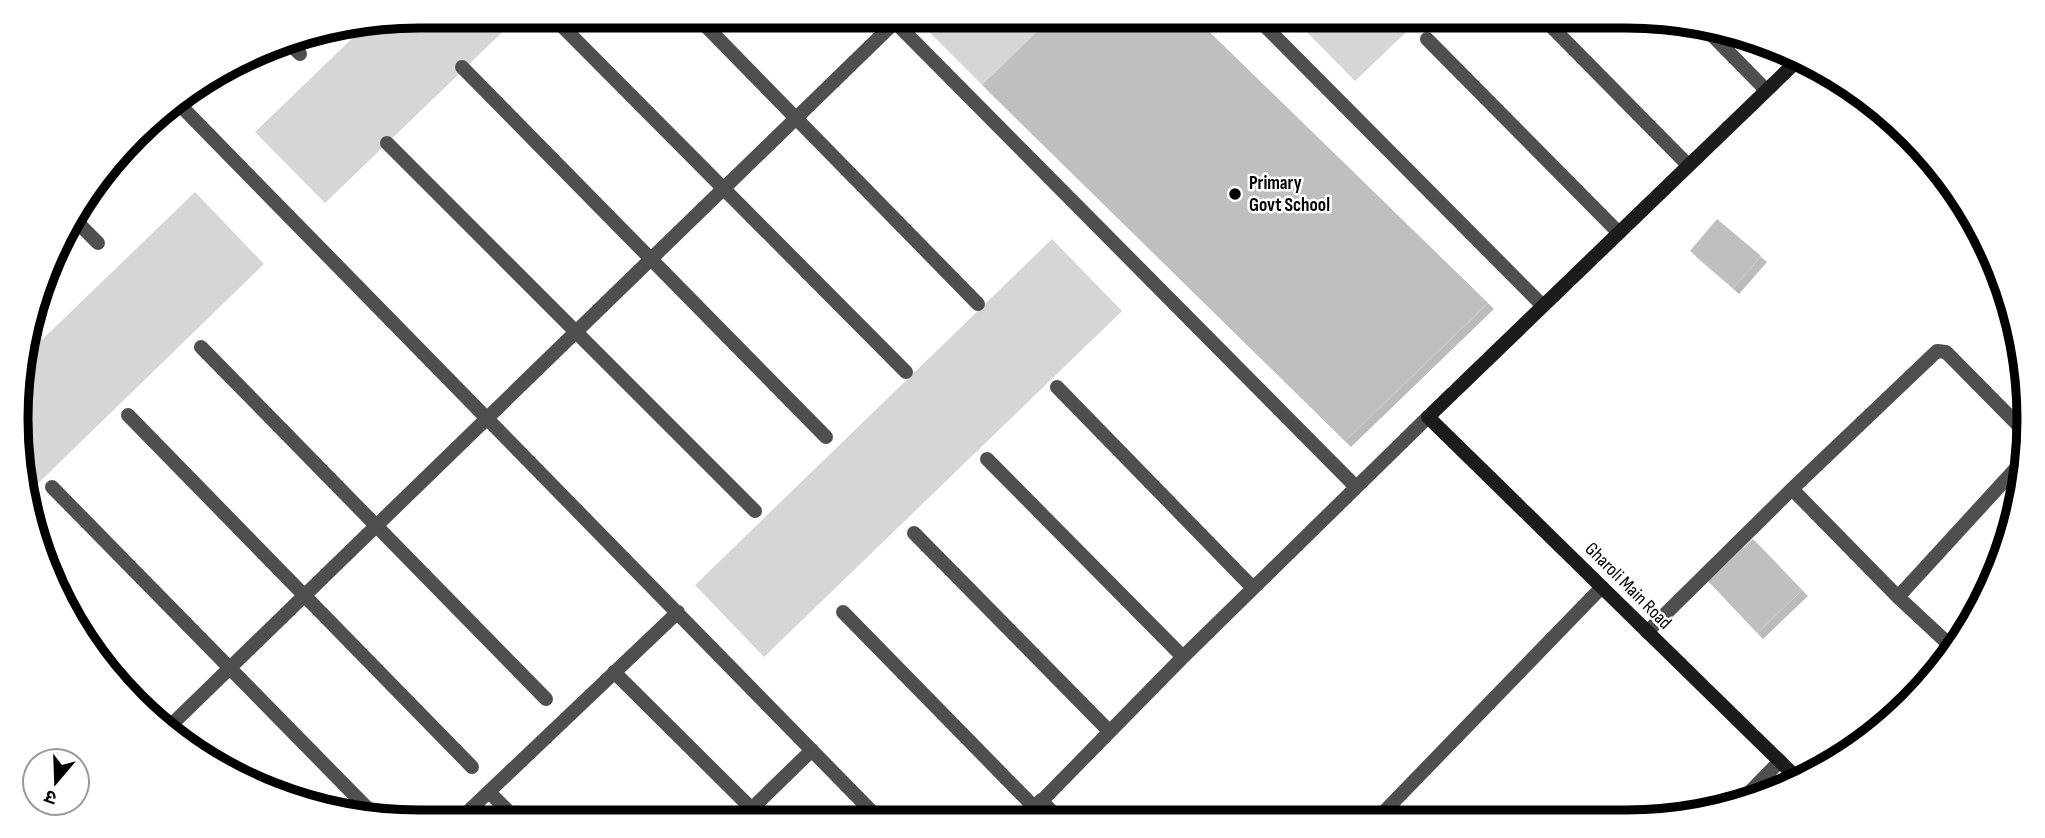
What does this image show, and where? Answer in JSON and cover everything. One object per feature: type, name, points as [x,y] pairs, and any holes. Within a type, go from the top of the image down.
[{"type":"street","points":[[564,28],[906,372]]},
{"type":"street","points":[[708,28],[978,304]]},
{"type":"street","points":[[173,723],[796,118],[883,28]]},
{"type":"street","points":[[901,28],[1356,487]]},
{"type":"street","points":[[1267,28],[1543,306]]},
{"type":"street","points":[[1553,28],[1688,165]]},
{"type":"street","points":[[1716,39],[1766,90]]},
{"type":"street","points":[[1427,40],[1619,233]]},
{"type":"street","points":[[295,49],[300,54]]},
{"type":"street","points":[[1032,810],[1356,487],[1793,65]]},
{"type":"street","points":[[462,67],[826,437]]},
{"type":"street","points":[[183,108],[870,810]]},
{"type":"street","points":[[387,143],[755,511]]},
{"type":"street","points":[[79,224],[98,243]]},
{"type":"street","points":[[201,346],[546,699]]},
{"type":"street","points":[[1647,632],[1937,351],[1946,352],[2017,423]]},
{"type":"street","points":[[1057,387],[1253,588]]},
{"type":"street","points":[[128,415],[472,767]]},
{"type":"street","name":"Gharoli Main Road","points":[[1428,417],[1792,773]]},
{"type":"street","points":[[987,459],[1183,657]]},
{"type":"street","points":[[1898,597],[2014,472]]},
{"type":"street","points":[[52,487],[366,807]]},
{"type":"street","points":[[1792,489],[1898,597],[1947,642]]},
{"type":"street","points":[[914,533],[1109,731]]},
{"type":"street","points":[[1386,810],[1602,587]]},
{"type":"street","points":[[842,611],[1046,810]]},
{"type":"street","points":[[470,810],[678,612]]},
{"type":"street","points":[[614,672],[752,809],[812,750]]},
{"type":"street","points":[[1753,789],[1780,761]]},
{"type":"street","points":[[489,792],[507,810]]},
{"type":"shaded area","points":[[419,28],[507,28],[325,203],[255,132],[358,33]]},
{"type":"shaded area","points":[[925,28],[1041,28],[982,85]]},
{"type":"shaded area","points":[[1303,28],[1410,28],[1355,81]]},
{"type":"shaded area","points":[[195,192],[264,264],[34,487],[28,419],[31,368],[35,346]]},
{"type":"shaded area","points":[[1052,239],[1122,311],[764,657],[695,585]]},
{"type":"building","name":"Primary Govt School","points":[[1041,28],[1205,28],[1488,303],[1345,441],[982,85]]},
{"type":"building","points":[[1717,219],[1761,256],[1733,288],[1690,251]]},
{"type":"building","points":[[1753,539],[1802,590],[1757,633],[1708,581]]},
{"type":"place","name":"Primary Govt School","points":[[1235,194]]}]
